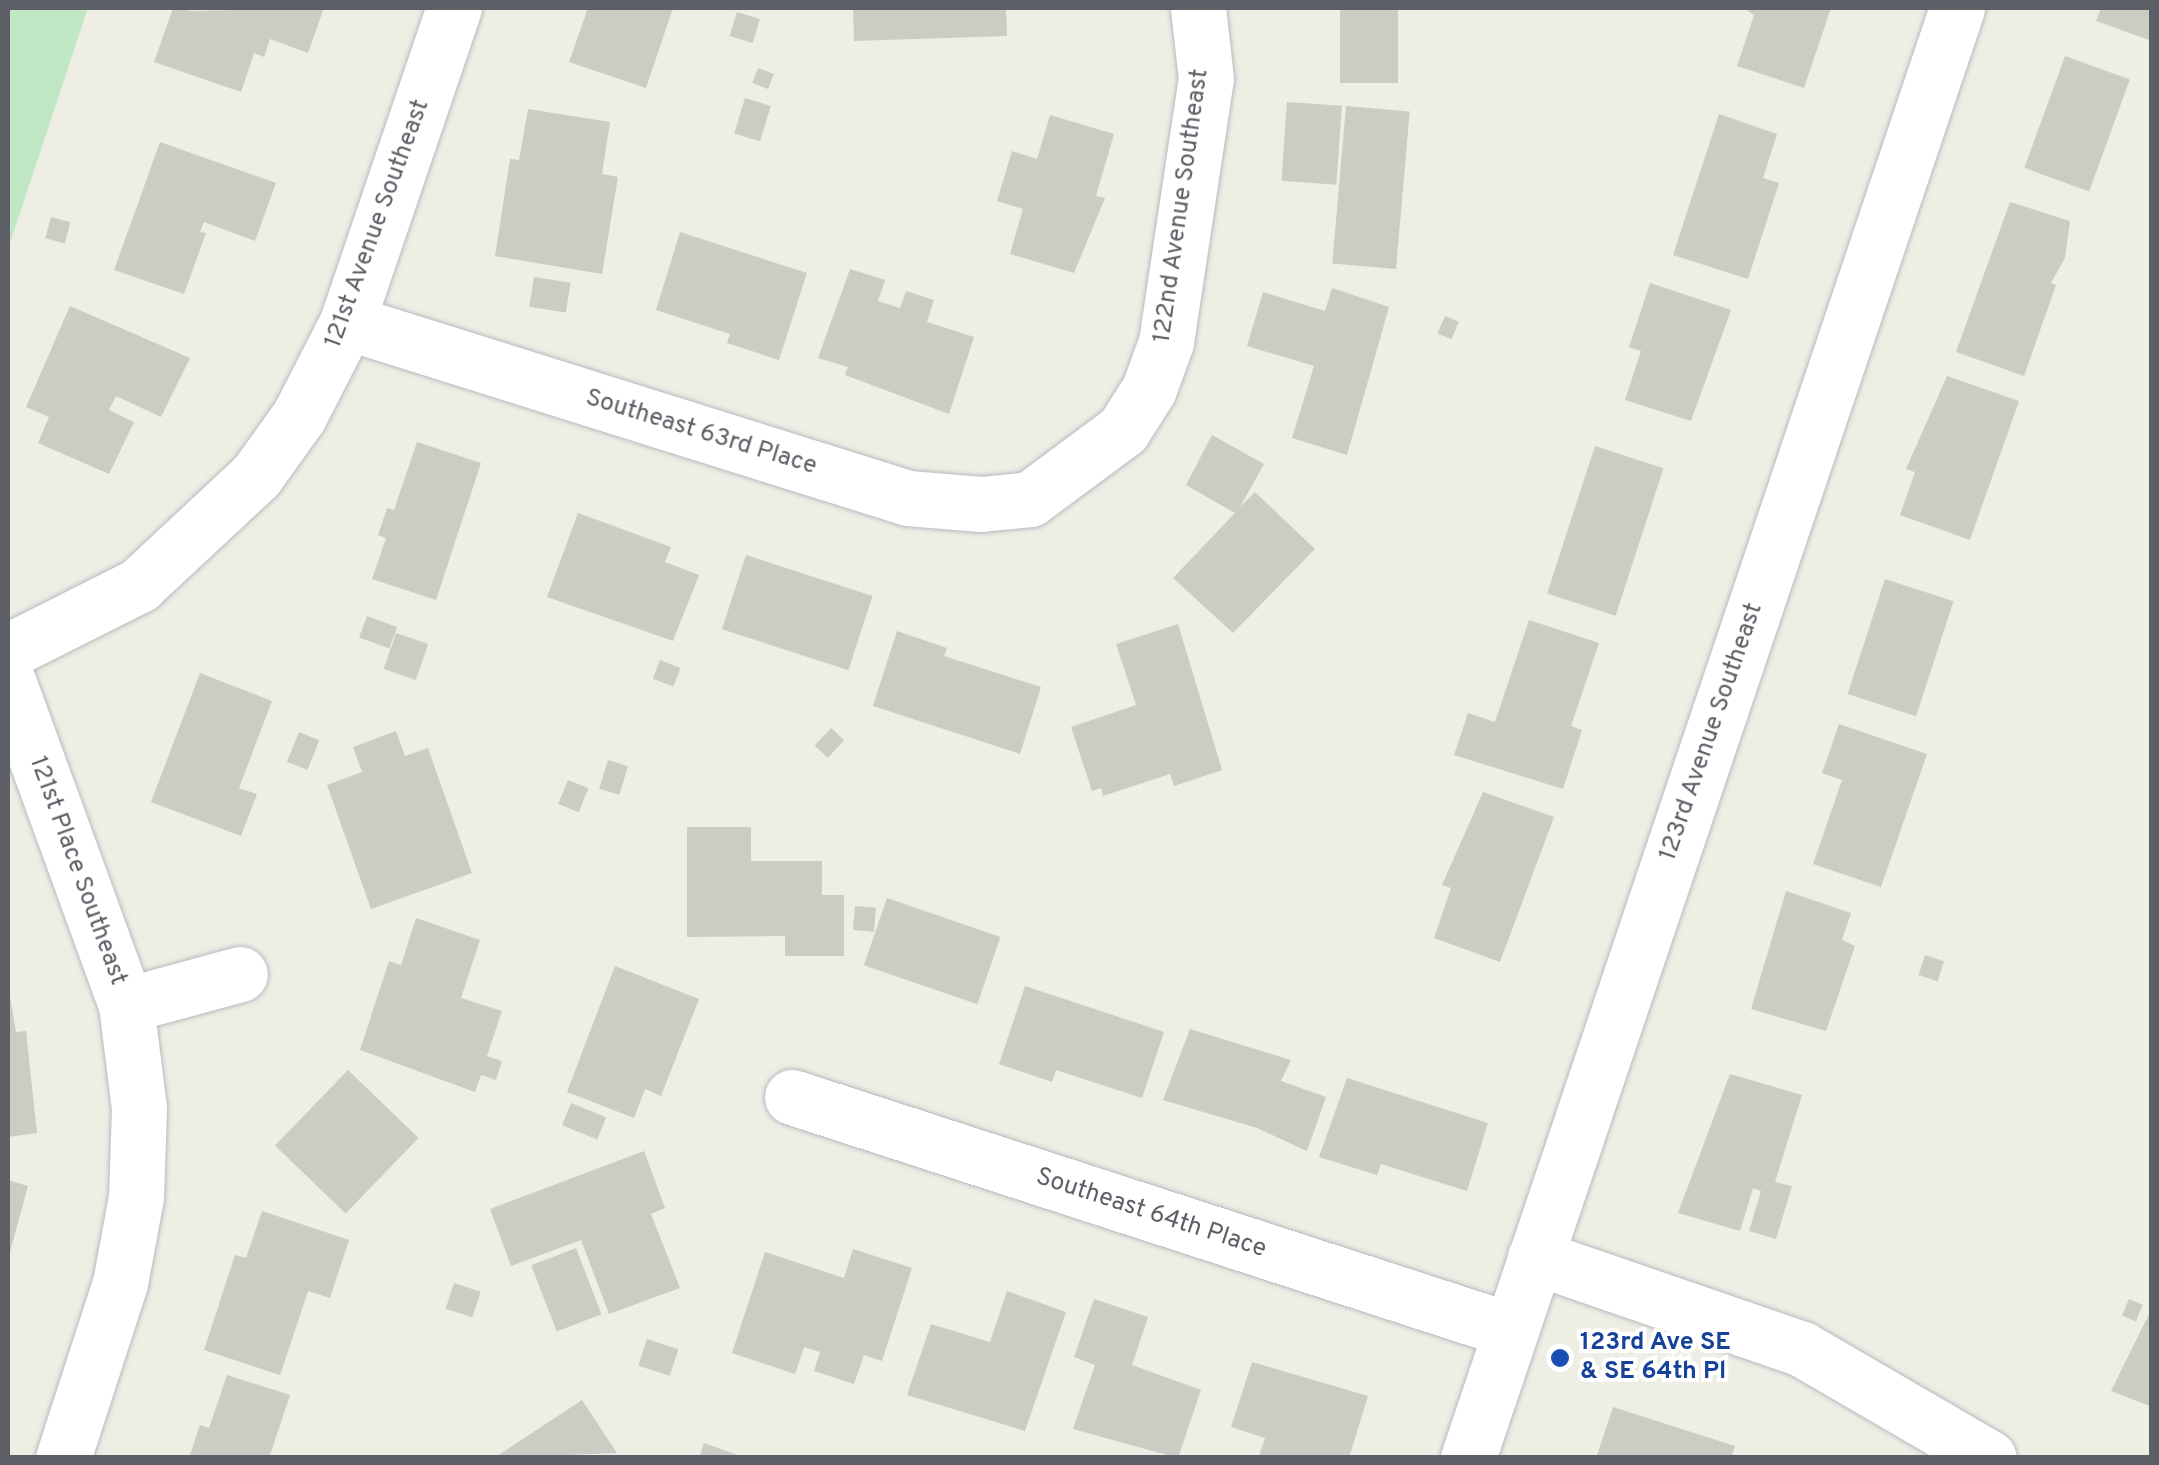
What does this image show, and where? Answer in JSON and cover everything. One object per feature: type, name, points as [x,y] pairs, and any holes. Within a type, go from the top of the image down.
[{"type":"street","name":"121st Avenue Southeast","points":[[8,651],[138,586],[200,534],[256,476],[299,416],[347,322],[454,8]]},
{"type":"street","name":"122nd Avenue Southeast","points":[[1056,484],[1122,430],[1149,390],[1166,342],[1206,80],[1198,8]]},
{"type":"street","name":"123rd Avenue Southeast","points":[[1468,1458],[1957,8]]},
{"type":"street","name":"Southeast 63rd Place","points":[[347,322],[908,498],[981,504],[1030,499],[1056,484]]},
{"type":"street","name":"121st Place Southeast","points":[[8,681],[126,1005],[138,1108],[136,1197],[120,1283],[62,1458]]},
{"type":"street","name":"121st Place Southeast","points":[[126,1005],[240,974]]},
{"type":"street","name":"Southeast 64th Place","points":[[792,1097],[1510,1330]]},
{"type":"street","points":[[1535,1256],[1802,1349],[1989,1458]]},
{"type":"green space","points":[[8,8],[88,8],[8,249]]},
{"type":"building","points":[[173,8],[324,8],[308,53],[270,39],[264,57],[254,53],[241,92],[154,62]]},
{"type":"building","points":[[588,8],[673,8],[646,88],[569,62]]},
{"type":"building","points":[[853,8],[1006,8],[1007,36],[854,41]]},
{"type":"building","points":[[1340,8],[1398,8],[1398,83],[1340,83]]},
{"type":"building","points":[[1743,8],[1831,8],[1804,88],[1737,66],[1754,15]]},
{"type":"building","points":[[2101,8],[2152,8],[2152,41],[2096,21]]},
{"type":"building","points":[[737,12],[760,19],[753,43],[730,36]]},
{"type":"building","points":[[2065,56],[2130,80],[2089,191],[2024,168]]},
{"type":"building","points":[[758,68],[774,74],[768,89],[752,83]]},
{"type":"building","points":[[745,98],[771,106],[760,141],[734,133]]},
{"type":"building","points":[[1287,102],[1342,106],[1336,185],[1281,181]]},
{"type":"building","points":[[1346,106],[1410,112],[1396,269],[1332,263]]},
{"type":"building","points":[[528,109],[610,122],[602,174],[618,177],[602,274],[495,256],[510,159],[519,160]]},
{"type":"building","points":[[1719,114],[1777,134],[1763,178],[1779,183],[1748,279],[1673,255]]},
{"type":"building","points":[[1050,115],[1114,134],[1096,196],[1105,198],[1074,273],[1010,254],[1023,209],[997,201],[1012,151],[1037,159]]},
{"type":"building","points":[[160,142],[276,183],[255,241],[204,222],[200,232],[206,233],[184,294],[114,270]]},
{"type":"building","points":[[2010,202],[2070,221],[2065,258],[2051,283],[2056,285],[2024,376],[1956,352]]},
{"type":"building","points":[[51,217],[70,222],[65,243],[45,238]]},
{"type":"building","points":[[680,232],[807,273],[779,360],[727,343],[730,334],[656,310]]},
{"type":"building","points":[[850,269],[885,280],[878,301],[900,308],[906,291],[934,300],[927,322],[974,337],[949,414],[845,375],[848,367],[818,358]]},
{"type":"building","points":[[534,277],[571,283],[566,312],[529,307]]},
{"type":"building","points":[[1650,283],[1731,310],[1691,421],[1625,400],[1641,351],[1629,347]]},
{"type":"building","points":[[1332,288],[1389,307],[1347,455],[1292,438],[1314,366],[1247,346],[1263,292],[1325,311]]},
{"type":"building","points":[[70,306],[190,358],[161,417],[116,396],[109,410],[134,422],[109,474],[38,443],[49,417],[26,407]]},
{"type":"building","points":[[1445,316],[1459,322],[1451,339],[1438,333]]},
{"type":"building","points":[[1947,376],[2019,401],[1970,540],[1900,515],[1915,472],[1906,469]]},
{"type":"building","points":[[1212,435],[1264,464],[1240,507],[1255,492],[1315,549],[1233,633],[1173,578],[1235,513],[1186,485]]},
{"type":"building","points":[[417,442],[481,463],[436,600],[372,579],[386,538],[378,535],[387,508],[394,510]]},
{"type":"building","points":[[1595,446],[1663,468],[1616,616],[1547,593]]},
{"type":"building","points":[[578,513],[671,547],[665,562],[699,575],[673,641],[547,597]]},
{"type":"building","points":[[746,555],[872,596],[848,670],[722,629]]},
{"type":"building","points":[[1885,579],[1953,601],[1916,716],[1848,694]]},
{"type":"building","points":[[367,616],[397,627],[389,649],[359,638]]},
{"type":"building","points":[[1529,620],[1599,643],[1571,726],[1582,730],[1563,789],[1454,755],[1468,713],[1495,722]]},
{"type":"building","points":[[1178,624],[1222,770],[1174,786],[1170,774],[1103,796],[1101,788],[1092,791],[1071,727],[1136,705],[1116,644]]},
{"type":"building","points":[[897,631],[947,648],[944,656],[1041,687],[1020,754],[873,706]]},
{"type":"building","points":[[396,633],[428,644],[416,680],[384,669]]},
{"type":"building","points":[[660,660],[681,668],[673,687],[653,679]]},
{"type":"building","points":[[200,673],[272,701],[239,788],[257,794],[241,836],[151,802]]},
{"type":"building","points":[[1839,724],[1927,754],[1881,887],[1813,864],[1842,780],[1822,773]]},
{"type":"building","points":[[831,728],[844,740],[828,758],[815,746]]},
{"type":"building","points":[[396,731],[405,756],[428,748],[472,873],[371,909],[327,785],[362,772],[353,747]]},
{"type":"building","points":[[299,732],[319,740],[307,770],[287,762]]},
{"type":"building","points":[[608,760],[628,766],[619,795],[599,789]]},
{"type":"building","points":[[568,780],[588,788],[579,812],[558,804]]},
{"type":"building","points":[[1483,792],[1554,817],[1500,962],[1434,938],[1451,888],[1442,885]]},
{"type":"building","points":[[687,827],[751,827],[751,861],[822,861],[822,895],[844,895],[844,956],[785,956],[785,936],[687,937]]},
{"type":"building","points":[[1786,891],[1851,913],[1842,940],[1855,946],[1826,1031],[1751,1009]]},
{"type":"building","points":[[887,898],[1000,937],[977,1004],[864,965]]},
{"type":"building","points":[[855,906],[876,908],[874,932],[853,930]]},
{"type":"building","points":[[416,918],[480,940],[461,998],[502,1011],[487,1056],[502,1061],[496,1080],[481,1075],[475,1092],[360,1050],[389,961],[401,965]]},
{"type":"building","points":[[1925,955],[1944,961],[1938,981],[1919,975]]},
{"type":"building","points":[[615,966],[699,999],[661,1096],[645,1089],[634,1118],[567,1092]]},
{"type":"building","points":[[8,984],[16,1032],[26,1031],[37,1133],[8,1137]]},
{"type":"building","points":[[1025,986],[1164,1032],[1142,1098],[1056,1070],[1052,1082],[999,1064]]},
{"type":"building","points":[[1190,1029],[1291,1060],[1281,1081],[1326,1097],[1307,1151],[1257,1128],[1163,1100]]},
{"type":"building","points":[[348,1070],[418,1138],[346,1214],[275,1146]]},
{"type":"building","points":[[1730,1074],[1802,1095],[1775,1182],[1792,1186],[1776,1239],[1749,1231],[1761,1191],[1753,1188],[1740,1231],[1678,1213]]},
{"type":"building","points":[[1347,1078],[1488,1123],[1467,1191],[1381,1164],[1377,1175],[1319,1157]]},
{"type":"building","points":[[571,1103],[606,1117],[597,1139],[562,1125]]},
{"type":"building","points":[[644,1151],[665,1208],[651,1214],[680,1288],[609,1314],[581,1240],[511,1266],[490,1209]]},
{"type":"building","points":[[8,1180],[28,1186],[9,1256],[8,1256]]},
{"type":"building","points":[[262,1211],[349,1240],[330,1298],[308,1291],[280,1375],[204,1350],[235,1255],[246,1258]]},
{"type":"building","points":[[576,1248],[601,1314],[557,1331],[531,1265]]},
{"type":"building","points":[[853,1249],[912,1268],[882,1361],[864,1355],[854,1384],[814,1371],[820,1352],[804,1347],[795,1374],[732,1353],[765,1252],[844,1278]]},
{"type":"building","points":[[454,1283],[481,1292],[472,1317],[446,1309]]},
{"type":"building","points":[[1007,1291],[1066,1312],[1025,1431],[907,1395],[931,1324],[990,1342]]},
{"type":"building","points":[[1094,1299],[1148,1317],[1132,1365],[1201,1390],[1178,1458],[1073,1429],[1095,1365],[1074,1357]]},
{"type":"building","points":[[2129,1299],[2143,1305],[2136,1321],[2122,1316]]},
{"type":"building","points":[[2152,1308],[2152,1407],[2111,1391]]},
{"type":"building","points":[[647,1339],[678,1349],[670,1376],[638,1366]]},
{"type":"building","points":[[1252,1362],[1368,1396],[1349,1458],[1259,1456],[1265,1438],[1231,1427]]},
{"type":"building","points":[[227,1375],[290,1395],[269,1458],[189,1458],[200,1425],[209,1428]]},
{"type":"building","points":[[582,1400],[617,1453],[494,1458]]},
{"type":"building","points":[[1613,1407],[1735,1446],[1731,1458],[1596,1458]]},
{"type":"building","points":[[704,1443],[743,1457],[743,1458],[699,1458]]},
{"type":"place","name":"123rd Ave SE & SE 64th Pl","points":[[1560,1358]]}]
